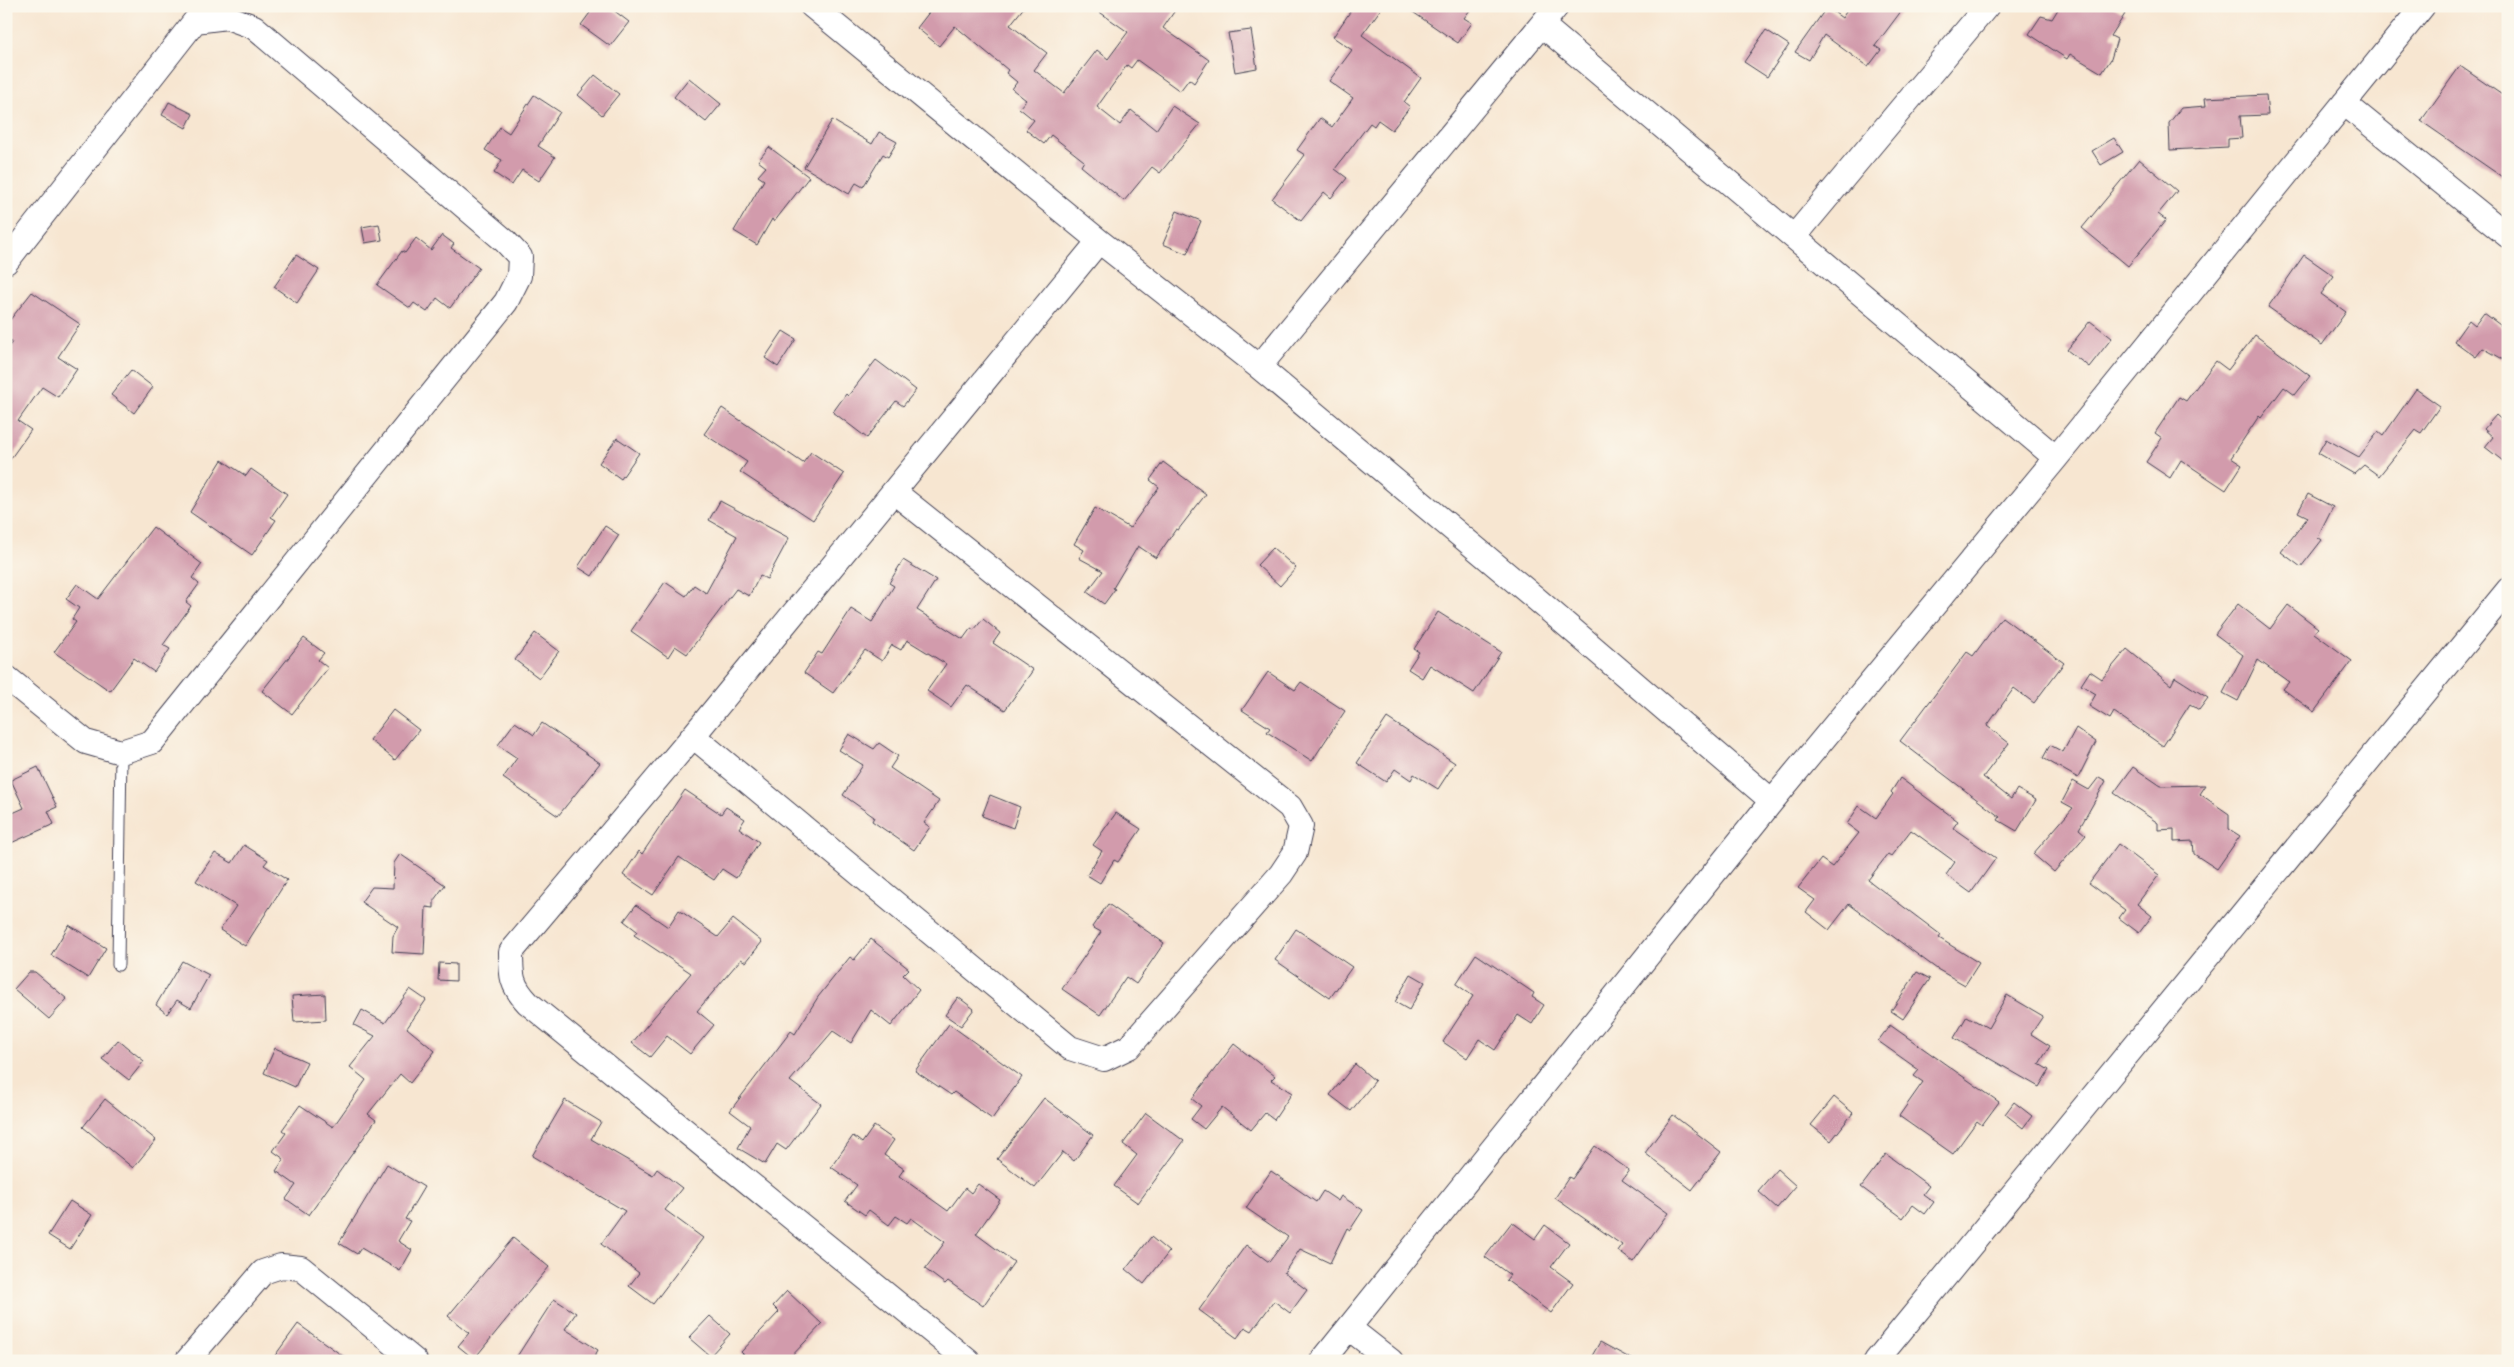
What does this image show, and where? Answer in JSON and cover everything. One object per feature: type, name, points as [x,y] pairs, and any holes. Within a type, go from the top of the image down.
[{"type":"street","points":[[812,6],[1099,241],[1259,367],[1534,597],[1772,801]]},
{"type":"street","points":[[1259,367],[1557,6]]},
{"type":"street","points":[[1794,237],[1987,6]]},
{"type":"street","points":[[1322,1361],[1772,801],[2056,458],[2423,6]]},
{"type":"street","points":[[6,262],[195,21],[227,16],[254,27],[505,241],[520,257],[519,276],[506,302],[152,742],[121,752],[86,742],[6,677]]},
{"type":"street","points":[[1542,25],[2056,458]]},
{"type":"street","points":[[2344,104],[2508,236]]},
{"type":"street","points":[[968,1361],[543,1016],[516,991],[511,976],[511,952],[694,736],[1099,241]]},
{"type":"street","points":[[694,736],[1070,1048],[1104,1059],[1129,1047],[1281,874],[1295,853],[1301,826],[1290,807],[894,492]]},
{"type":"street","points":[[1876,1361],[2508,590]]},
{"type":"street","points":[[187,1361],[263,1272],[281,1266],[301,1268],[415,1361]]},
{"type":"street","points":[[1349,1328],[1391,1361]]},
{"type":"lane","points":[[118,965],[121,752]]},
{"type":"building","points":[[595,6],[608,6],[629,22],[610,46],[581,25]]},
{"type":"building","points":[[934,6],[1025,6],[1010,25],[1047,53],[1034,70],[1064,93],[1097,50],[1108,59],[1128,32],[1091,6],[1178,6],[1163,28],[1209,60],[1194,83],[1189,79],[1180,91],[1137,60],[1131,68],[1127,65],[1097,107],[1120,125],[1131,110],[1156,130],[1172,106],[1200,124],[1160,173],[1152,167],[1124,201],[1081,166],[1084,161],[1051,135],[1044,144],[1026,130],[1034,120],[1019,108],[1026,100],[1012,89],[1017,82],[1006,73],[1008,70],[955,26],[939,46],[917,28]]},
{"type":"building","points":[[1354,6],[1383,6],[1362,35],[1421,78],[1404,102],[1410,107],[1392,130],[1378,120],[1374,126],[1370,123],[1335,169],[1347,178],[1331,198],[1324,192],[1301,221],[1272,199],[1305,155],[1297,150],[1320,118],[1332,127],[1353,98],[1329,81],[1352,50],[1333,37]]},
{"type":"building","points":[[1404,6],[1473,6],[1464,18],[1472,23],[1458,43]]},
{"type":"building","points":[[1850,6],[1905,6],[1875,46],[1881,50],[1868,67],[1824,35],[1809,60],[1795,52],[1827,7],[1842,18]]},
{"type":"building","points":[[2060,6],[2112,6],[2125,14],[2111,36],[2117,39],[2111,59],[2102,73],[2070,54],[2067,59],[2029,34],[2041,16],[2052,19]]},
{"type":"building","points":[[1251,30],[1257,68],[1235,72],[1228,33]]},
{"type":"building","points":[[1766,30],[1789,45],[1767,77],[1744,62]]},
{"type":"building","points":[[2460,66],[2508,99],[2508,181],[2421,121]]},
{"type":"building","points":[[595,75],[619,94],[602,115],[578,95]]},
{"type":"building","points":[[689,78],[721,104],[706,122],[674,97]]},
{"type":"building","points":[[534,95],[560,112],[538,146],[555,157],[539,181],[522,170],[512,185],[494,173],[502,160],[485,150],[500,127],[509,133]]},
{"type":"building","points":[[2266,95],[2268,115],[2240,116],[2242,138],[2228,139],[2228,147],[2170,150],[2169,123],[2181,108],[2206,106],[2205,98]]},
{"type":"building","points":[[169,102],[193,114],[186,128],[162,115]]},
{"type":"building","points":[[832,120],[872,144],[879,132],[897,142],[888,157],[883,154],[863,187],[856,183],[849,194],[804,167]]},
{"type":"building","points":[[2114,138],[2123,152],[2101,165],[2092,151]]},
{"type":"building","points":[[769,147],[809,177],[774,222],[772,219],[757,245],[734,231],[764,180],[758,176],[766,167],[758,161]]},
{"type":"building","points":[[2139,159],[2177,191],[2158,214],[2166,220],[2128,266],[2082,228]]},
{"type":"building","points":[[1177,211],[1201,221],[1187,254],[1163,244]]},
{"type":"building","points":[[379,224],[382,240],[365,243],[362,227]]},
{"type":"building","points":[[442,235],[454,244],[451,248],[479,268],[450,308],[437,298],[427,312],[414,303],[410,308],[377,285],[402,251],[405,253],[416,238],[431,250]]},
{"type":"building","points":[[296,255],[319,270],[297,303],[274,287]]},
{"type":"building","points":[[2304,255],[2334,276],[2321,294],[2346,312],[2322,345],[2268,307]]},
{"type":"building","points":[[32,292],[80,324],[58,357],[77,369],[58,397],[42,387],[18,421],[31,430],[6,465],[6,351],[12,342],[6,338],[6,325]]},
{"type":"building","points":[[2484,313],[2508,331],[2508,362],[2483,348],[2476,357],[2454,341],[2469,320],[2475,325]]},
{"type":"building","points":[[2090,321],[2112,338],[2089,367],[2067,350]]},
{"type":"building","points":[[783,331],[796,339],[778,367],[765,358]]},
{"type":"building","points":[[2255,335],[2310,376],[2295,395],[2284,387],[2261,418],[2259,416],[2231,458],[2242,465],[2226,490],[2181,460],[2170,478],[2146,462],[2162,438],[2155,433],[2179,397],[2186,401],[2216,361],[2228,370]]},
{"type":"building","points":[[876,360],[916,390],[903,406],[896,401],[867,438],[833,412]]},
{"type":"building","points":[[131,370],[153,387],[134,413],[111,395]]},
{"type":"building","points":[[2416,389],[2440,406],[2421,433],[2416,430],[2379,476],[2364,465],[2354,474],[2318,453],[2326,439],[2359,457],[2378,432],[2383,436]]},
{"type":"building","points":[[722,408],[803,463],[811,452],[844,474],[813,520],[740,472],[747,462],[704,434]]},
{"type":"building","points":[[2496,415],[2505,423],[2508,420],[2508,465],[2485,447],[2493,437],[2484,429]]},
{"type":"building","points":[[617,438],[639,453],[621,479],[599,463]]},
{"type":"building","points":[[222,460],[246,476],[251,469],[287,494],[271,517],[276,520],[252,555],[190,512]]},
{"type":"building","points":[[1163,462],[1206,494],[1178,530],[1176,529],[1156,558],[1138,546],[1113,588],[1115,589],[1104,604],[1087,592],[1103,571],[1079,558],[1084,550],[1074,544],[1095,508],[1130,528],[1159,487],[1150,480]]},
{"type":"building","points":[[2308,494],[2333,507],[2318,537],[2322,540],[2301,567],[2281,552],[2308,517],[2298,512]]},
{"type":"building","points":[[720,501],[789,538],[767,579],[760,576],[749,596],[736,589],[687,654],[675,646],[668,657],[631,631],[665,582],[686,596],[694,585],[706,593],[737,536],[709,520]]},
{"type":"building","points":[[605,526],[619,535],[592,576],[578,567]]},
{"type":"building","points":[[153,527],[202,564],[192,578],[199,584],[186,602],[191,606],[163,645],[170,649],[154,672],[134,658],[110,691],[54,652],[76,622],[72,619],[79,608],[66,599],[77,584],[98,599]]},
{"type":"building","points":[[1273,548],[1296,568],[1280,586],[1257,565]]},
{"type":"building","points":[[903,560],[936,580],[917,610],[963,639],[971,628],[974,630],[983,619],[1000,633],[993,643],[1033,670],[1005,710],[967,685],[951,707],[927,691],[946,664],[907,640],[901,650],[892,645],[882,661],[865,650],[833,693],[804,673],[818,652],[822,654],[851,609],[872,622],[894,586],[889,583]]},
{"type":"building","points":[[2238,604],[2270,629],[2288,605],[2318,628],[2314,633],[2352,661],[2314,712],[2283,689],[2289,682],[2258,660],[2238,701],[2223,693],[2243,655],[2215,634]]},
{"type":"building","points":[[1438,612],[1501,652],[1474,693],[1430,665],[1422,678],[1408,669],[1419,652],[1414,649]]},
{"type":"building","points":[[2002,617],[2064,663],[2034,703],[2014,688],[1987,726],[2009,743],[1983,777],[2011,799],[2017,789],[2036,800],[2017,831],[1998,820],[2000,817],[1900,741],[1967,652],[1973,656]]},
{"type":"building","points":[[535,633],[559,651],[539,678],[515,660]]},
{"type":"building","points":[[304,638],[324,653],[318,660],[328,668],[292,714],[262,691]]},
{"type":"building","points":[[2127,649],[2171,685],[2175,677],[2208,698],[2199,710],[2190,704],[2163,746],[2114,712],[2110,719],[2089,706],[2096,694],[2081,685],[2090,671],[2102,679]]},
{"type":"building","points":[[1268,672],[1295,690],[1301,682],[1345,711],[1312,761],[1267,732],[1270,728],[1242,710]]},
{"type":"building","points":[[393,710],[419,730],[395,760],[370,740]]},
{"type":"building","points":[[1387,718],[1455,763],[1438,789],[1414,774],[1411,780],[1395,769],[1386,782],[1357,763]]},
{"type":"building","points":[[515,722],[534,735],[542,723],[600,763],[558,816],[503,778],[517,758],[498,745]]},
{"type":"building","points":[[2076,728],[2096,742],[2078,778],[2043,758],[2050,745],[2063,752]]},
{"type":"building","points":[[849,734],[874,749],[879,743],[898,756],[890,768],[939,801],[924,823],[930,827],[914,850],[872,821],[874,817],[843,795],[863,765],[839,750]]},
{"type":"building","points":[[38,767],[57,807],[48,811],[54,824],[11,843],[6,832],[6,816],[24,808],[11,780]]},
{"type":"building","points":[[2133,767],[2161,786],[2206,785],[2200,794],[2229,814],[2229,829],[2240,836],[2217,869],[2194,854],[2193,841],[2174,842],[2174,829],[2158,830],[2158,823],[2114,793]]},
{"type":"building","points":[[2099,777],[2106,781],[2079,829],[2086,835],[2054,872],[2033,854],[2073,808],[2062,802],[2073,781],[2089,790]]},
{"type":"building","points":[[1900,778],[1958,821],[1953,828],[1996,858],[1971,893],[1946,875],[1955,862],[1911,830],[1891,856],[1888,854],[1868,880],[1941,935],[1939,938],[1979,963],[1965,985],[1937,969],[1849,904],[1829,930],[1806,912],[1815,900],[1798,888],[1821,859],[1832,867],[1859,833],[1847,824],[1859,806],[1876,818],[1893,794],[1891,792]]},
{"type":"building","points":[[685,790],[721,814],[726,807],[745,819],[739,828],[759,842],[736,878],[722,869],[714,880],[679,857],[653,895],[623,875],[639,851],[642,854]]},
{"type":"building","points":[[990,795],[1020,807],[1013,828],[982,816]]},
{"type":"building","points":[[1116,813],[1141,829],[1118,862],[1114,860],[1100,883],[1087,875],[1102,851],[1093,845]]},
{"type":"building","points":[[2118,844],[2159,875],[2137,904],[2152,916],[2139,933],[2119,918],[2125,910],[2089,883]]},
{"type":"building","points":[[244,845],[268,860],[264,865],[287,880],[245,946],[220,930],[236,906],[196,881],[215,853],[232,863]]},
{"type":"building","points":[[400,854],[445,885],[434,900],[434,908],[426,907],[424,954],[392,952],[393,936],[398,927],[361,902],[372,887],[393,888],[394,863]]},
{"type":"building","points":[[1108,904],[1164,943],[1136,984],[1126,977],[1100,1015],[1062,989],[1101,932],[1092,927]]},
{"type":"building","points":[[636,905],[668,927],[679,910],[718,937],[733,919],[762,942],[746,962],[741,959],[697,1011],[714,1025],[690,1054],[667,1036],[650,1057],[632,1043],[691,973],[634,935],[637,931],[624,921]]},
{"type":"building","points":[[69,925],[106,948],[88,978],[51,955]]},
{"type":"building","points":[[1296,929],[1352,967],[1330,998],[1275,960]]},
{"type":"building","points":[[871,939],[909,969],[903,975],[919,990],[891,1026],[871,1010],[851,1043],[833,1031],[790,1081],[821,1104],[786,1150],[777,1144],[765,1164],[738,1148],[750,1126],[730,1111],[791,1031],[795,1034],[818,997],[850,957],[854,960]]},
{"type":"building","points":[[1476,954],[1534,993],[1532,997],[1544,1005],[1532,1024],[1518,1015],[1495,1050],[1479,1039],[1467,1058],[1443,1042],[1473,996],[1456,984]]},
{"type":"building","points":[[182,961],[209,975],[191,1008],[177,1000],[167,1014],[156,1005]]},
{"type":"building","points":[[439,963],[456,964],[456,981],[438,980]]},
{"type":"building","points":[[29,972],[35,972],[67,999],[49,1019],[14,989]]},
{"type":"building","points":[[1917,972],[1930,979],[1903,1019],[1891,1011]]},
{"type":"building","points":[[1411,974],[1425,982],[1409,1010],[1395,1002]]},
{"type":"building","points":[[410,989],[426,1000],[407,1028],[435,1051],[410,1083],[400,1074],[368,1114],[376,1120],[309,1215],[286,1199],[296,1185],[276,1171],[284,1159],[273,1151],[286,1133],[282,1130],[300,1105],[333,1127],[366,1080],[350,1067],[375,1036],[354,1025],[362,1010],[385,1023]]},
{"type":"building","points":[[325,994],[326,1020],[294,1022],[292,996]]},
{"type":"building","points":[[2007,995],[2043,1016],[2031,1034],[2050,1046],[2039,1064],[2049,1070],[2039,1087],[1954,1038],[1967,1016],[1988,1028]]},
{"type":"building","points":[[958,997],[974,1009],[961,1026],[945,1015]]},
{"type":"building","points":[[949,1024],[1022,1077],[992,1119],[954,1092],[951,1095],[915,1071]]},
{"type":"building","points":[[1890,1025],[1999,1102],[1982,1125],[1977,1121],[1953,1154],[1899,1116],[1923,1082],[1914,1076],[1919,1070],[1878,1041]]},
{"type":"building","points":[[118,1040],[144,1061],[129,1080],[102,1059]]},
{"type":"building","points":[[1234,1044],[1275,1076],[1271,1080],[1292,1093],[1274,1120],[1265,1113],[1251,1130],[1222,1107],[1204,1129],[1191,1119],[1201,1106],[1192,1099]]},
{"type":"building","points":[[275,1048],[307,1062],[295,1087],[264,1073]]},
{"type":"building","points":[[1355,1064],[1375,1081],[1351,1111],[1330,1095]]},
{"type":"building","points":[[1834,1097],[1853,1113],[1831,1141],[1811,1125]]},
{"type":"building","points":[[1044,1098],[1093,1135],[1074,1161],[1063,1152],[1035,1188],[997,1159]]},
{"type":"building","points":[[105,1099],[156,1140],[133,1168],[83,1127]]},
{"type":"building","points":[[565,1100],[601,1122],[591,1139],[653,1175],[657,1169],[682,1188],[665,1210],[703,1238],[653,1304],[629,1286],[639,1273],[601,1244],[625,1211],[532,1156]]},
{"type":"building","points":[[2014,1102],[2032,1116],[2023,1128],[2005,1114]]},
{"type":"building","points":[[1146,1113],[1184,1141],[1138,1203],[1114,1186],[1137,1155],[1123,1144]]},
{"type":"building","points":[[1673,1115],[1721,1152],[1692,1190],[1645,1153]]},
{"type":"building","points":[[874,1126],[894,1140],[884,1155],[904,1169],[899,1176],[948,1211],[965,1188],[971,1193],[978,1184],[1000,1200],[976,1234],[1014,1262],[983,1306],[948,1281],[945,1284],[925,1269],[945,1242],[911,1218],[907,1223],[896,1216],[889,1225],[869,1210],[865,1215],[845,1201],[857,1185],[831,1167],[853,1136],[862,1143]]},
{"type":"building","points":[[1595,1146],[1629,1170],[1622,1180],[1668,1213],[1633,1262],[1618,1251],[1622,1245],[1555,1198],[1569,1177],[1572,1179]]},
{"type":"building","points":[[1886,1154],[1929,1186],[1923,1194],[1934,1202],[1925,1214],[1913,1205],[1903,1218],[1861,1187]]},
{"type":"building","points":[[387,1164],[424,1187],[405,1219],[410,1221],[398,1241],[412,1250],[400,1271],[361,1248],[357,1254],[339,1243]]},
{"type":"building","points":[[1777,1169],[1796,1186],[1777,1208],[1758,1191]]},
{"type":"building","points":[[1271,1171],[1316,1202],[1323,1191],[1338,1201],[1341,1196],[1363,1210],[1350,1230],[1347,1228],[1330,1263],[1300,1249],[1284,1273],[1307,1290],[1290,1313],[1274,1301],[1252,1331],[1245,1327],[1237,1338],[1199,1310],[1246,1245],[1269,1262],[1288,1237],[1246,1208]]},
{"type":"building","points":[[70,1201],[92,1215],[70,1249],[48,1235]]},
{"type":"building","points":[[1512,1222],[1535,1239],[1545,1225],[1569,1243],[1551,1267],[1573,1283],[1551,1313],[1506,1280],[1510,1275],[1485,1257]]},
{"type":"building","points":[[1151,1237],[1169,1252],[1144,1284],[1126,1269]]},
{"type":"building","points":[[513,1238],[549,1267],[474,1359],[458,1346],[469,1333],[448,1316]]},
{"type":"building","points":[[787,1291],[822,1324],[787,1361],[750,1361],[741,1352],[779,1312],[773,1306]]},
{"type":"building","points":[[554,1299],[576,1313],[565,1329],[598,1350],[592,1361],[514,1361]]},
{"type":"building","points":[[710,1316],[730,1334],[710,1356],[689,1338]]},
{"type":"building","points":[[298,1324],[350,1361],[271,1361]]},
{"type":"building","points":[[1600,1342],[1635,1361],[1589,1361]]}]
